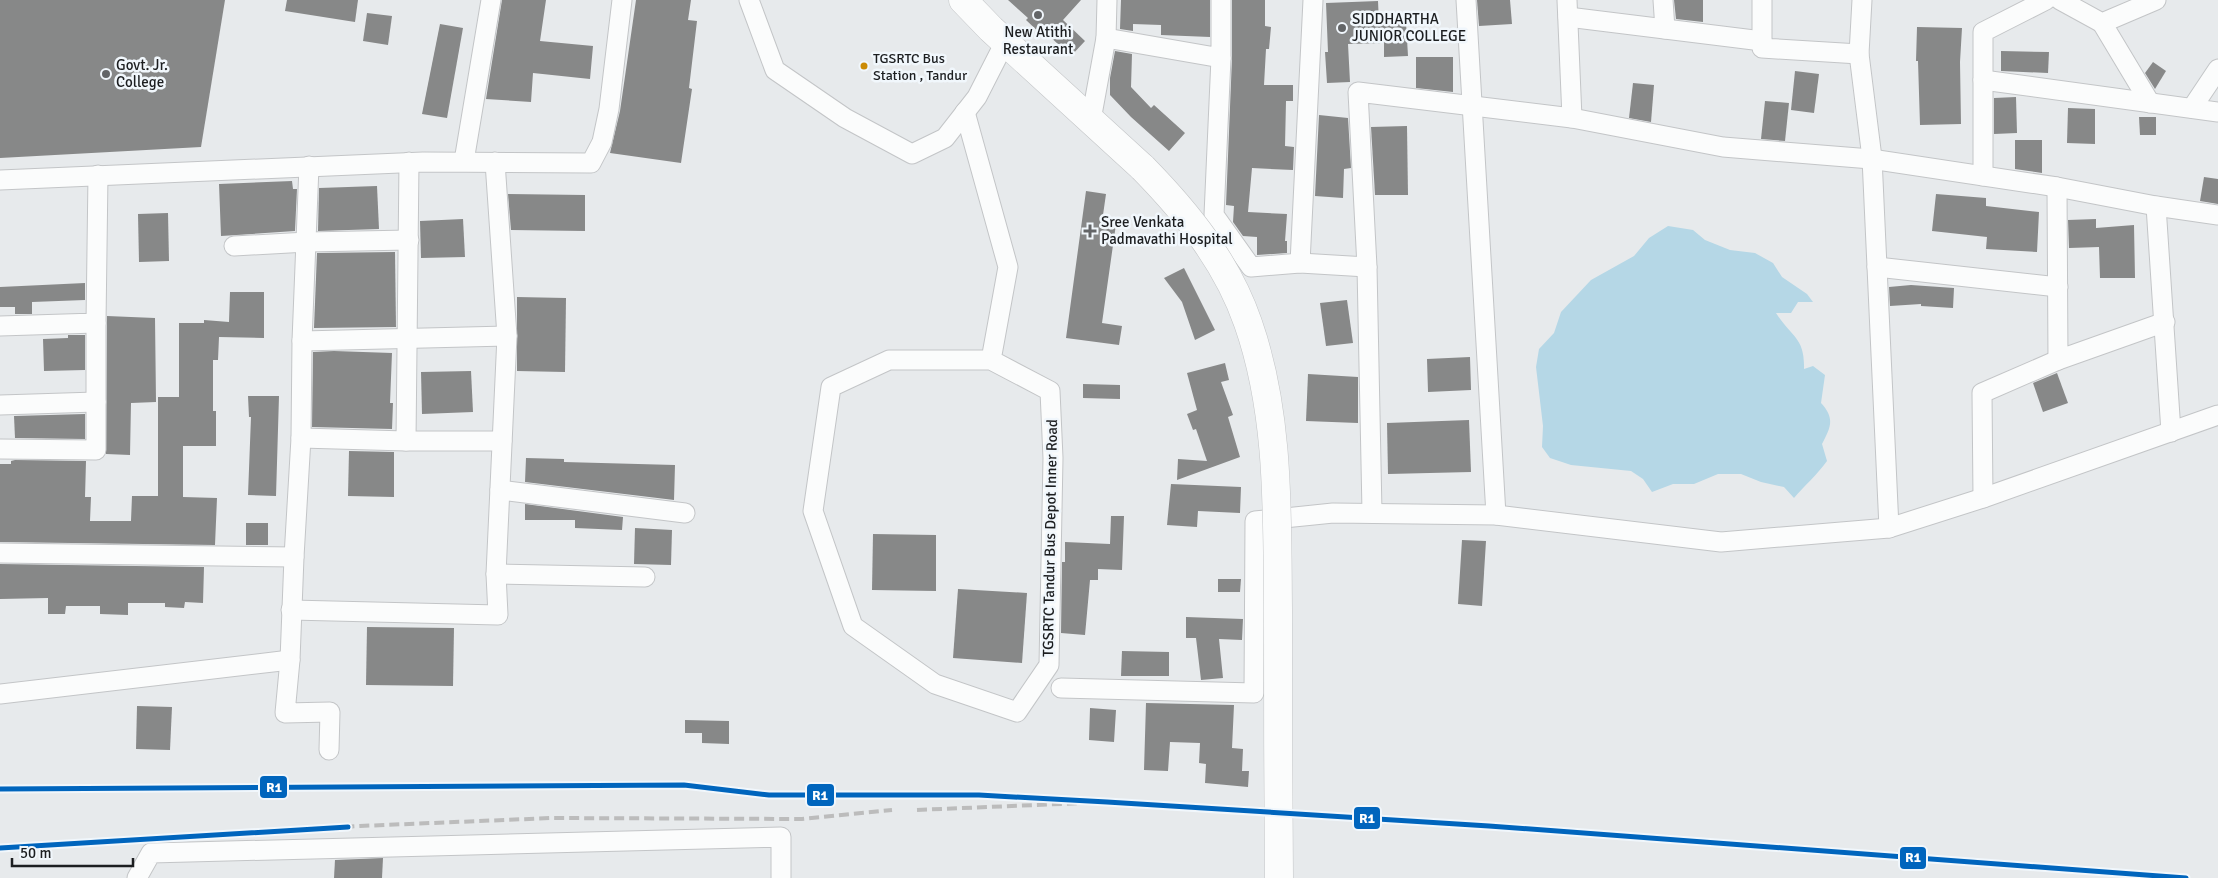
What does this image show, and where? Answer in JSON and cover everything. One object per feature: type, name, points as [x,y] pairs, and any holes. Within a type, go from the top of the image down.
[{"type":"highway","points":[[963,0],[1005,42],[1143,168],[1192,222],[1231,282],[1248,321],[1269,400],[1273,445],[1277,557],[1279,878]]},
{"type":"street","points":[[464,161],[491,0]]},
{"type":"street","points":[[0,180],[409,162],[591,163],[602,142],[609,109],[622,0]]},
{"type":"street","points":[[749,0],[775,70],[844,118],[912,154],[945,138],[976,97],[1005,42]]},
{"type":"street","points":[[1092,120],[1106,38],[1108,0]]},
{"type":"street","points":[[1221,0],[1221,58],[1214,215],[1251,267],[1300,263],[1367,267]]},
{"type":"street","points":[[1300,263],[1313,0]]},
{"type":"street","points":[[1466,0],[1496,515]]},
{"type":"street","points":[[1663,0],[1665,29]]},
{"type":"street","points":[[1762,0],[1762,48],[1859,54]]},
{"type":"street","points":[[1862,0],[1859,54],[1871,159],[1889,528]]},
{"type":"street","points":[[1983,176],[1983,32],[2046,0]]},
{"type":"street","points":[[2060,0],[2102,23],[2150,103]]},
{"type":"street","points":[[2102,23],[2156,0]]},
{"type":"street","points":[[1572,118],[1567,9],[1665,29],[1762,41]]},
{"type":"street","points":[[1106,38],[1221,58]]},
{"type":"street","points":[[2192,108],[2218,69]]},
{"type":"street","points":[[1983,80],[2218,112]]},
{"type":"street","points":[[1372,512],[1367,267],[1358,92],[1572,118],[1723,147],[1871,159],[2057,187],[2156,206],[2218,215]]},
{"type":"street","points":[[965,112],[1008,267],[991,360]]},
{"type":"street","points":[[406,441],[409,162]]},
{"type":"street","points":[[291,610],[498,616],[496,574],[507,336],[495,162]]},
{"type":"street","points":[[310,166],[302,341],[301,438],[290,660],[285,713],[330,712],[329,750]]},
{"type":"street","points":[[0,450],[96,450],[98,175]]},
{"type":"street","points":[[2057,187],[2058,360]]},
{"type":"street","points":[[2156,206],[2171,432]]},
{"type":"street","points":[[234,246],[409,240]]},
{"type":"street","points":[[1877,267],[2058,287]]},
{"type":"street","points":[[1984,498],[1982,393],[2058,360],[2165,322]]},
{"type":"street","points":[[0,326],[96,323]]},
{"type":"street","points":[[302,341],[507,336]]},
{"type":"street","name":"TGSRTC Tandur Bus Depot Inner Road","points":[[888,360],[991,360],[1050,391],[1053,458],[1048,665],[1017,712],[935,684],[853,626],[813,512],[831,387],[888,360]]},
{"type":"street","points":[[0,405],[96,402]]},
{"type":"street","points":[[1061,688],[1254,692],[1255,522],[1298,515],[1372,512],[1496,515],[1721,542],[1889,528],[1984,498],[2218,415]]},
{"type":"street","points":[[301,438],[502,441]]},
{"type":"street","points":[[500,490],[685,513]]},
{"type":"street","points":[[0,553],[294,557]]},
{"type":"street","points":[[496,574],[646,577]]},
{"type":"street","points":[[0,694],[290,660]]},
{"type":"street","points":[[137,878],[150,853],[781,837],[781,878]]},
{"type":"water","points":[[1668,226],[1693,230],[1705,240],[1730,250],[1755,253],[1773,263],[1782,277],[1807,294],[1813,302],[1798,302],[1791,313],[1776,313],[1800,344],[1804,358],[1804,369],[1813,366],[1825,375],[1821,403],[1830,418],[1828,433],[1822,444],[1827,461],[1794,498],[1784,487],[1761,482],[1741,474],[1718,474],[1694,484],[1673,484],[1652,492],[1643,479],[1631,471],[1571,465],[1550,458],[1542,447],[1543,426],[1536,367],[1539,349],[1554,333],[1561,312],[1591,280],[1634,256],[1649,238]]},
{"type":"building","name":"Govt. Jr. College","points":[[0,0],[225,0],[201,147],[0,158]]},
{"type":"building","points":[[287,0],[358,0],[355,22],[285,11]]},
{"type":"building","points":[[502,0],[546,0],[540,41],[593,46],[590,79],[533,73],[531,102],[486,99]]},
{"type":"building","points":[[636,0],[691,0],[688,20],[697,21],[689,88],[692,89],[681,163],[610,153],[620,111]]},
{"type":"building","points":[[1008,0],[1081,0],[1063,20],[1085,41],[1071,56],[1047,34],[1044,37],[1026,20],[1028,18]]},
{"type":"building","points":[[1121,0],[1210,0],[1210,37],[1161,35],[1161,25],[1133,24],[1133,31],[1120,29]]},
{"type":"building","points":[[1232,0],[1265,0],[1265,26],[1271,27],[1269,49],[1266,49],[1264,85],[1293,85],[1293,101],[1286,101],[1285,146],[1294,147],[1293,170],[1252,168],[1248,212],[1287,214],[1285,241],[1287,241],[1287,253],[1257,255],[1257,237],[1243,236],[1233,222],[1234,206],[1226,205],[1232,58]]},
{"type":"building","points":[[1477,0],[1510,0],[1512,24],[1479,26]]},
{"type":"building","points":[[1674,0],[1703,0],[1703,22],[1676,19]]},
{"type":"building","points":[[1378,1],[1379,23],[1406,22],[1408,56],[1384,57],[1384,43],[1348,44],[1350,82],[1327,83],[1325,52],[1328,52],[1326,3]]},
{"type":"building","points":[[367,13],[392,16],[388,45],[363,41]]},
{"type":"building","points":[[440,24],[463,28],[447,118],[422,114]]},
{"type":"building","points":[[1917,27],[1962,28],[1960,62],[1961,124],[1920,125],[1918,61],[1916,61]]},
{"type":"building","points":[[1115,51],[1132,54],[1131,87],[1151,108],[1154,105],[1185,133],[1169,151],[1110,95],[1110,78]]},
{"type":"building","points":[[2001,51],[2049,52],[2048,73],[2001,71]]},
{"type":"building","points":[[1416,57],[1453,57],[1453,92],[1416,88]]},
{"type":"building","points":[[2153,62],[2166,71],[2155,89],[2145,73]]},
{"type":"building","points":[[1795,71],[1819,74],[1814,113],[1791,110]]},
{"type":"building","points":[[1633,83],[1654,85],[1651,122],[1629,118]]},
{"type":"building","points":[[2016,97],[2017,133],[1994,134],[1994,98]]},
{"type":"building","points":[[1765,101],[1789,103],[1785,141],[1761,139]]},
{"type":"building","points":[[2068,108],[2095,109],[2095,144],[2067,143]]},
{"type":"building","points":[[1319,115],[1348,118],[1351,168],[1344,169],[1343,198],[1315,196]]},
{"type":"building","points":[[2139,117],[2156,117],[2156,135],[2140,135]]},
{"type":"building","points":[[1407,126],[1408,195],[1375,195],[1371,127]]},
{"type":"building","points":[[2015,140],[2042,140],[2042,173],[2015,169]]},
{"type":"building","points":[[2204,177],[2218,179],[2218,204],[2200,201]]},
{"type":"building","points":[[292,181],[293,189],[297,189],[295,231],[221,236],[219,184]]},
{"type":"building","points":[[377,186],[379,229],[318,231],[319,188]]},
{"type":"building","points":[[1086,191],[1106,194],[1102,222],[1116,224],[1102,323],[1122,326],[1119,345],[1066,338]]},
{"type":"building","points":[[508,194],[585,195],[585,231],[511,230]]},
{"type":"building","points":[[1936,194],[1986,198],[1986,206],[2039,212],[2037,252],[1986,249],[1987,237],[1932,231]]},
{"type":"building","points":[[168,213],[169,261],[139,262],[138,214]]},
{"type":"building","points":[[463,219],[465,257],[421,258],[420,221]]},
{"type":"building","points":[[2096,219],[2096,228],[2134,225],[2135,278],[2100,278],[2099,247],[2069,248],[2068,220]]},
{"type":"building","points":[[395,252],[396,327],[314,328],[317,253]]},
{"type":"building","points":[[1184,268],[1215,330],[1195,340],[1182,302],[1164,278]]},
{"type":"building","points":[[85,283],[85,300],[32,302],[32,314],[15,314],[15,307],[0,307],[0,287]]},
{"type":"building","points":[[1911,285],[1954,288],[1953,308],[1921,306],[1921,304],[1890,306],[1889,287]]},
{"type":"building","points":[[230,292],[264,292],[264,338],[219,337],[218,360],[213,360],[213,411],[216,411],[216,446],[183,446],[183,497],[217,498],[215,545],[0,542],[0,464],[11,464],[11,461],[15,460],[86,461],[85,497],[91,497],[90,521],[131,521],[132,496],[158,496],[158,397],[179,397],[179,323],[204,323],[204,320],[229,322]]},
{"type":"building","points":[[517,297],[566,298],[565,372],[517,371]]},
{"type":"building","points":[[1347,300],[1353,343],[1326,346],[1320,303]]},
{"type":"building","points":[[107,316],[155,318],[156,402],[131,403],[130,455],[106,454]]},
{"type":"building","points":[[68,335],[85,335],[85,370],[44,371],[43,339],[68,338]]},
{"type":"building","points":[[313,352],[392,353],[390,403],[393,403],[392,429],[312,427]]},
{"type":"building","points":[[1470,357],[1471,390],[1428,392],[1427,359]]},
{"type":"building","points":[[1225,363],[1229,380],[1221,382],[1233,415],[1228,417],[1240,457],[1177,480],[1178,459],[1207,461],[1196,429],[1193,430],[1187,414],[1197,410],[1187,373]]},
{"type":"building","points":[[471,371],[473,412],[422,414],[421,372]]},
{"type":"building","points":[[2057,373],[2068,403],[2043,412],[2033,383]]},
{"type":"building","points":[[1308,374],[1358,377],[1358,423],[1306,421]]},
{"type":"building","points":[[1083,384],[1120,385],[1120,399],[1083,398]]},
{"type":"building","points":[[248,396],[279,396],[276,496],[248,495],[251,417],[249,417]]},
{"type":"building","points":[[85,414],[85,439],[15,438],[14,416]]},
{"type":"building","points":[[1469,420],[1471,472],[1388,474],[1387,423]]},
{"type":"building","points":[[349,451],[394,452],[394,497],[348,496]]},
{"type":"building","points":[[526,458],[564,459],[564,462],[675,465],[674,500],[525,482]]},
{"type":"building","points":[[1171,484],[1241,487],[1240,513],[1198,511],[1197,527],[1167,525]]},
{"type":"building","points":[[525,504],[623,517],[622,530],[575,528],[575,520],[525,520]]},
{"type":"building","points":[[1111,516],[1124,516],[1122,570],[1098,569],[1098,580],[1090,580],[1085,635],[1061,633],[1062,562],[1065,562],[1065,542],[1110,544]]},
{"type":"building","points":[[246,523],[268,523],[268,545],[246,545]]},
{"type":"building","points":[[635,528],[672,530],[671,565],[634,564]]},
{"type":"building","points":[[873,534],[936,535],[936,591],[872,590]]},
{"type":"building","points":[[1462,540],[1486,541],[1482,606],[1458,604]]},
{"type":"building","points":[[0,564],[204,567],[203,603],[185,602],[184,608],[165,607],[165,603],[128,603],[128,615],[100,614],[100,606],[66,606],[65,614],[48,614],[48,598],[0,599]]},
{"type":"building","points":[[1218,579],[1241,579],[1240,592],[1218,592]]},
{"type":"building","points":[[958,589],[1027,593],[1022,663],[953,658]]},
{"type":"building","points":[[1186,617],[1243,619],[1242,640],[1219,639],[1223,678],[1201,680],[1196,638],[1186,638]]},
{"type":"building","points":[[367,627],[454,628],[453,686],[366,685]]},
{"type":"building","points":[[1122,651],[1169,652],[1169,676],[1121,676]]},
{"type":"building","points":[[1146,703],[1234,705],[1232,748],[1243,749],[1242,771],[1249,771],[1248,787],[1205,783],[1206,764],[1199,763],[1200,743],[1170,742],[1168,771],[1144,770]]},
{"type":"building","points":[[137,706],[172,707],[170,750],[136,749]]},
{"type":"building","points":[[1090,708],[1116,710],[1114,742],[1089,740]]},
{"type":"building","points":[[685,720],[729,721],[729,744],[702,743],[702,733],[685,733]]},
{"type":"building","points":[[383,858],[382,878],[334,878],[335,860]]},
{"type":"railway","points":[[917,810],[1107,802]]},
{"type":"railway","points":[[0,848],[360,826],[552,818],[802,819],[892,810]]},
{"type":"transit line","name":"R1","points":[[0,789],[684,785],[769,795],[979,795],[1489,826],[2186,878]]},
{"type":"transit line","name":"R1","points":[[0,848],[348,827]]},
{"type":"place","name":"New Atithi Restaurant","points":[[1038,15]]},
{"type":"place","name":"SIDDHARTHA JUNIOR COLLEGE","points":[[1342,28]]},
{"type":"place","name":"TGSRTC Bus Station , Tandur","points":[[864,66]]},
{"type":"place","name":"Govt. Jr. College","points":[[106,74]]},
{"type":"place","name":"Sree Venkata Padmavathi Hospital","points":[[1090,231]]}]
